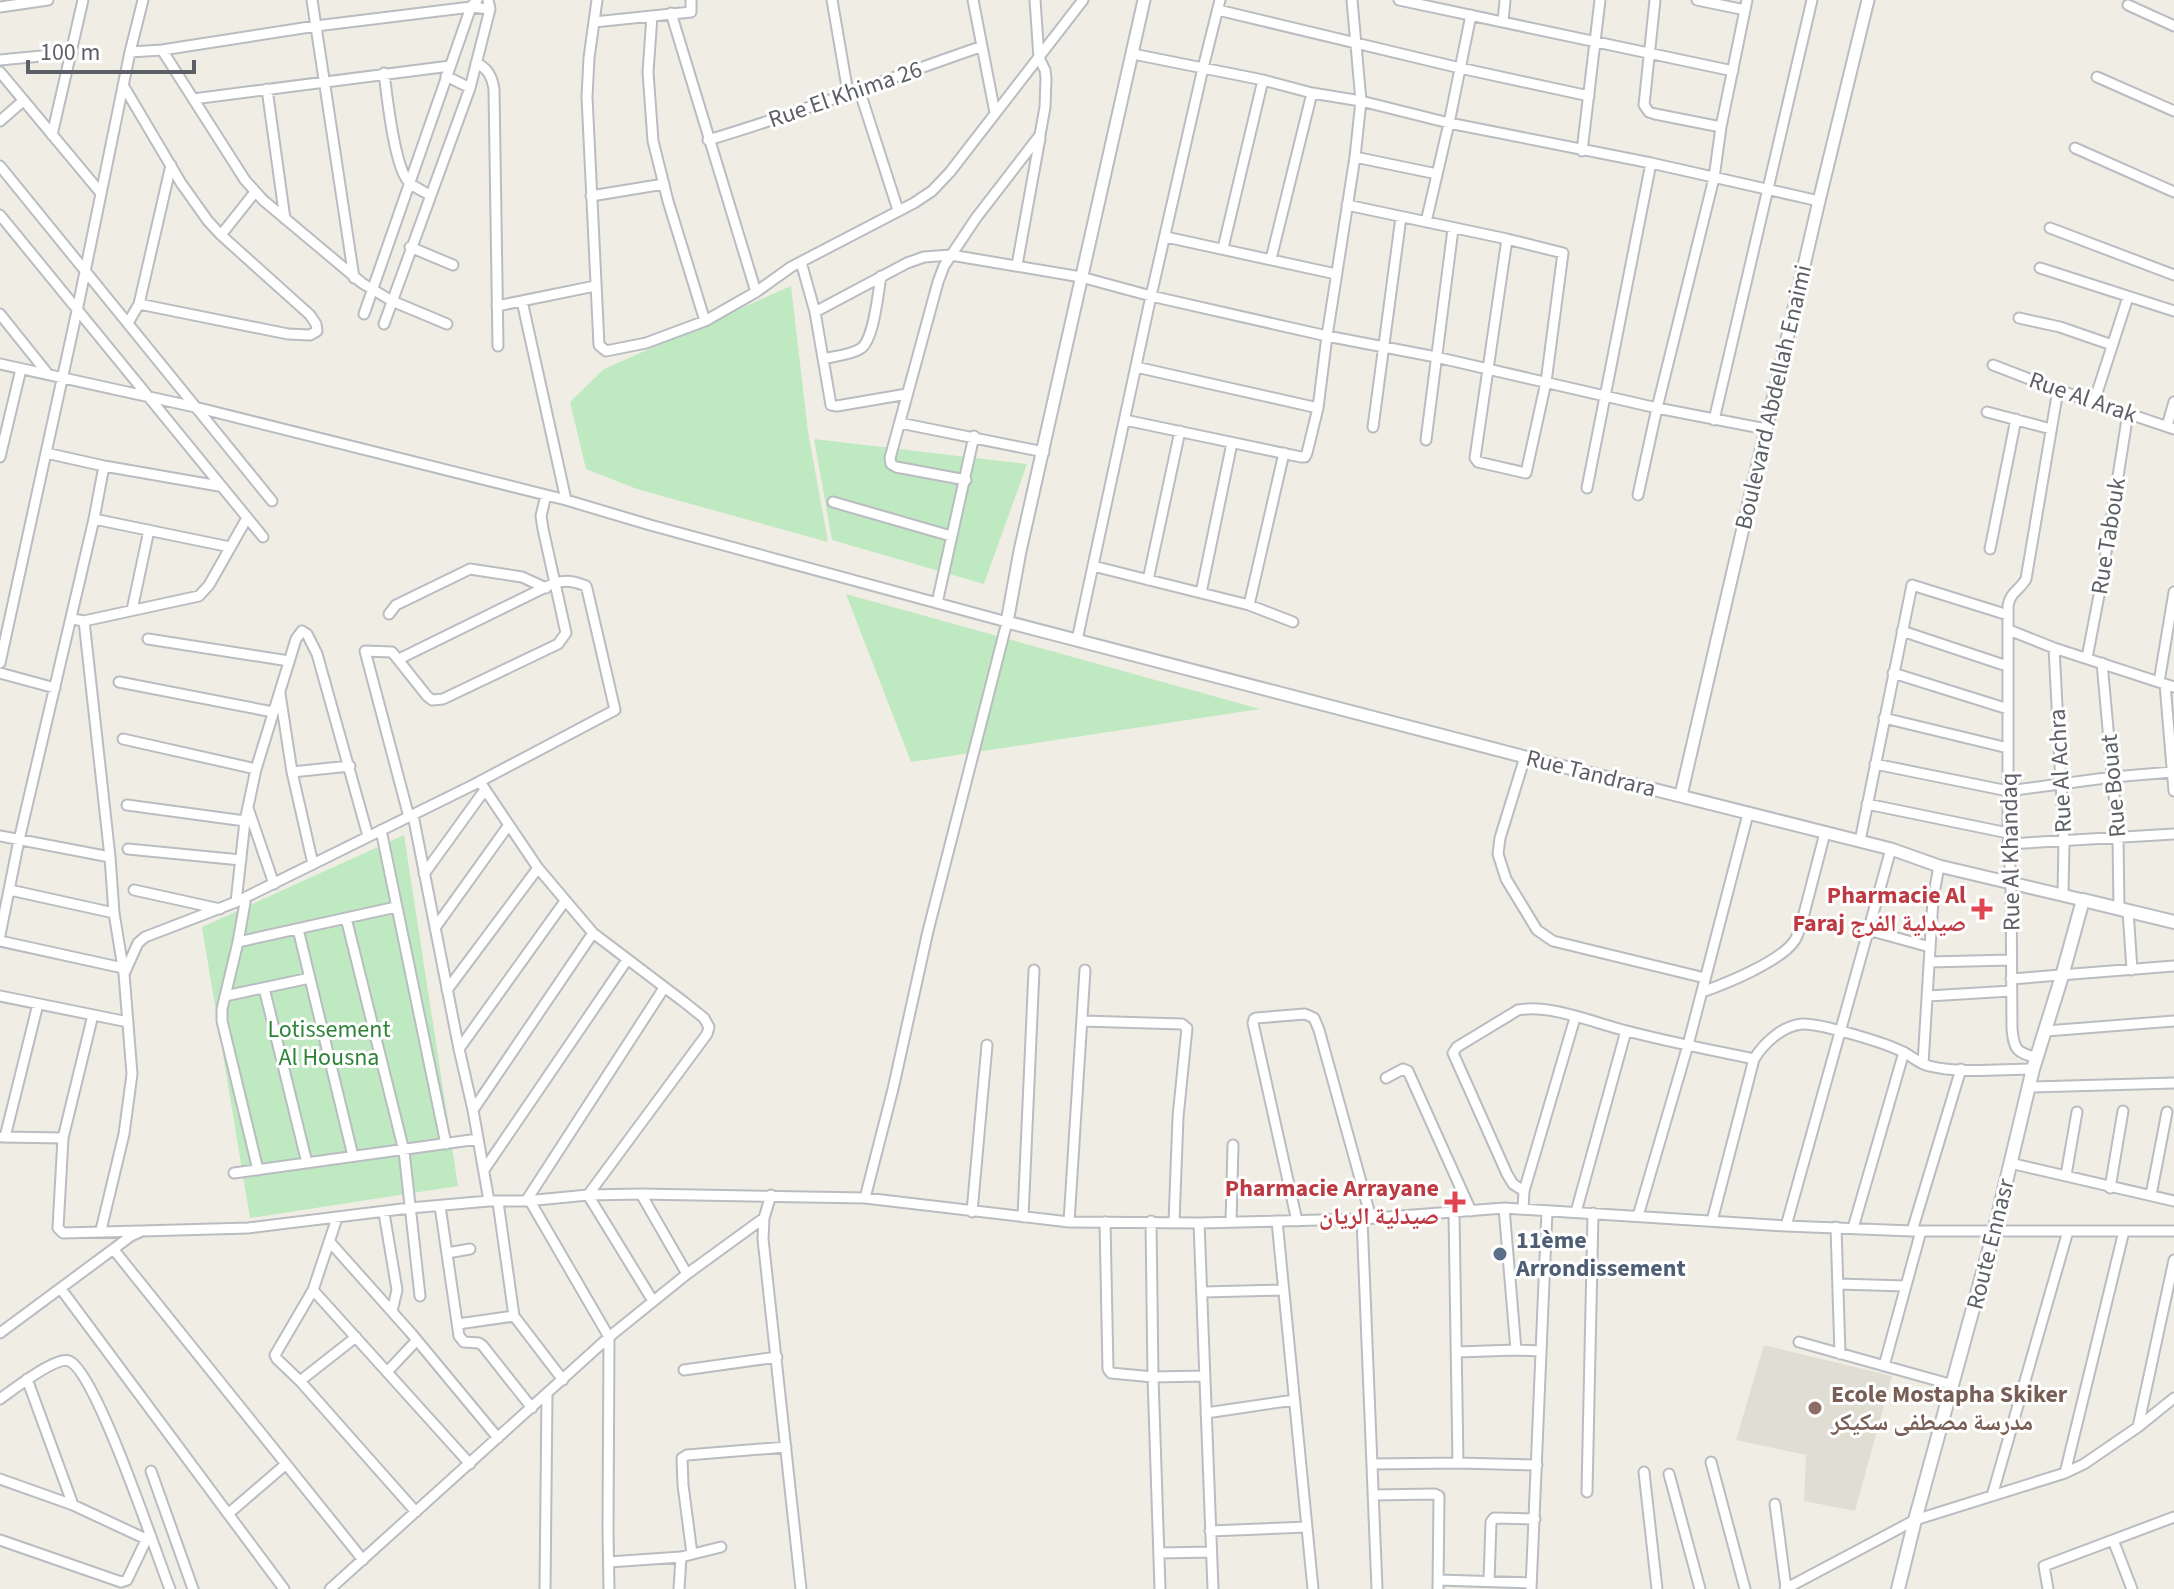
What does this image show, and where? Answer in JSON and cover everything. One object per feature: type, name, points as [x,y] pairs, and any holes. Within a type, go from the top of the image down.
[{"type":"main road","name":"Rue Tandrara","points":[[2083,900],[2174,922]]},
{"type":"main road","name":"Route Ennasr","points":[[1898,1589],[1994,1232],[2035,1064],[2083,900]]},
{"type":"street","points":[[0,7],[48,0]]},
{"type":"street","points":[[52,135],[83,0]]},
{"type":"street","points":[[0,663],[143,0]]},
{"type":"street","points":[[312,0],[354,278]]},
{"type":"street","points":[[597,0],[587,97],[595,286],[599,345],[603,351],[646,343],[705,321],[801,262],[923,197],[939,184],[1083,0]]},
{"type":"street","points":[[594,22],[691,12],[691,0]]},
{"type":"street","points":[[832,0],[854,91],[898,210]]},
{"type":"street","points":[[973,0],[995,113]]},
{"type":"street","points":[[1017,265],[1046,94],[1045,70],[1039,58],[1035,0]]},
{"type":"street","points":[[865,1198],[928,931],[1007,622],[1020,551],[1144,0]]},
{"type":"street","points":[[1125,420],[1305,457],[1318,408],[1361,101],[1352,0]]},
{"type":"street","points":[[1399,0],[1733,71]]},
{"type":"street","points":[[1503,22],[1505,0]]},
{"type":"street","points":[[1582,151],[1600,0]]},
{"type":"street","points":[[1655,0],[1644,105],[1649,112],[1721,127]]},
{"type":"street","points":[[1638,495],[1714,178],[1746,5],[1697,0]]},
{"type":"street","points":[[1714,420],[1812,0]]},
{"type":"street","name":"Boulevard Abdellah Enaimi","points":[[1681,795],[1868,0]]},
{"type":"street","points":[[130,52],[162,50],[474,4],[489,5],[470,88],[384,324]]},
{"type":"street","points":[[364,314],[474,4]]},
{"type":"street","points":[[1077,640],[1151,296],[1219,5],[1357,43],[1589,96]]},
{"type":"street","points":[[2128,5],[2174,26]]},
{"type":"street","points":[[671,13],[756,292]]},
{"type":"street","points":[[1426,222],[1471,15]]},
{"type":"street","points":[[652,16],[648,72],[653,141],[705,321]]},
{"type":"street","name":"Rue El Khima 26","points":[[708,140],[980,47]]},
{"type":"street","points":[[162,50],[255,192],[354,278],[392,301],[447,324]]},
{"type":"street","points":[[0,60],[72,53]]},
{"type":"street","points":[[1133,54],[1819,201]]},
{"type":"street","points":[[476,63],[488,72],[494,89],[498,346]]},
{"type":"street","points":[[193,99],[384,73],[448,71],[470,88]]},
{"type":"street","points":[[0,72],[100,192]]},
{"type":"street","points":[[384,73],[404,174],[409,182],[430,195]]},
{"type":"street","points":[[2097,77],[2174,111]]},
{"type":"street","points":[[1223,248],[1263,80]]},
{"type":"street","points":[[123,85],[192,201],[221,235],[310,315],[317,328],[315,334],[302,336],[139,304]]},
{"type":"street","points":[[267,89],[285,219]]},
{"type":"street","points":[[1271,259],[1312,93]]},
{"type":"street","points":[[0,121],[23,101]]},
{"type":"street","points":[[966,480],[896,467],[891,464],[890,458],[938,282],[951,255],[976,218],[1040,135]]},
{"type":"street","points":[[2075,148],[2174,192]]},
{"type":"street","points":[[1355,157],[1437,174]]},
{"type":"street","points":[[1587,488],[1651,163]]},
{"type":"street","points":[[128,323],[139,304],[171,165]]},
{"type":"street","points":[[0,166],[272,501]]},
{"type":"street","points":[[591,196],[664,184]]},
{"type":"street","points":[[221,235],[255,192]]},
{"type":"street","points":[[1347,205],[1507,239],[1563,253],[1546,382],[1528,471],[1523,474],[1476,460],[1507,239]]},
{"type":"street","points":[[0,215],[263,537]]},
{"type":"street","points":[[1373,427],[1401,217]]},
{"type":"street","points":[[2050,228],[2174,275]]},
{"type":"street","points":[[1426,440],[1453,229]]},
{"type":"street","points":[[1166,237],[1336,274]]},
{"type":"street","points":[[410,247],[453,265]]},
{"type":"street","points":[[815,312],[881,276],[924,257],[951,255],[1081,277],[1327,336],[1766,429]]},
{"type":"street","points":[[801,262],[815,312],[831,405],[907,394]]},
{"type":"street","points":[[2040,268],[2174,311]]},
{"type":"street","points":[[823,359],[865,346],[873,323],[881,276]]},
{"type":"street","points":[[497,306],[595,286]]},
{"type":"street","points":[[2094,402],[2128,297]]},
{"type":"street","points":[[522,301],[566,500]]},
{"type":"street","points":[[0,314],[48,374]]},
{"type":"street","points":[[2019,318],[2060,327],[2112,345]]},
{"type":"street","points":[[0,364],[195,407],[566,500],[1007,622]]},
{"type":"street","name":"Rue Al Arak","points":[[1993,365],[2170,428]]},
{"type":"street","points":[[1136,367],[1318,408]]},
{"type":"street","points":[[0,457],[5,414],[21,369]]},
{"type":"street","points":[[1860,841],[1912,585],[2008,615],[2011,595],[2026,579],[2058,390]]},
{"type":"street","points":[[2170,428],[2174,402]]},
{"type":"street","points":[[1987,412],[2051,429]]},
{"type":"street","name":"Rue Tabouk","points":[[2087,658],[2128,413]]},
{"type":"street","points":[[1990,549],[2016,419]]},
{"type":"street","points":[[900,423],[1044,452]]},
{"type":"street","points":[[1148,580],[1180,431]]},
{"type":"street","points":[[937,603],[974,436]]},
{"type":"street","points":[[1201,593],[1232,443]]},
{"type":"street","points":[[46,453],[219,486]]},
{"type":"street","points":[[1249,605],[1284,453]]},
{"type":"street","points":[[104,466],[72,619],[19,840],[0,938],[123,971]]},
{"type":"street","points":[[546,495],[541,516],[550,585],[566,633],[558,644],[437,700],[427,696],[392,652],[365,651],[424,874],[514,1316],[563,1380]]},
{"type":"street","points":[[833,502],[951,536]]},
{"type":"street","points":[[72,619],[84,621],[199,596],[209,585],[247,518]]},
{"type":"street","points":[[94,519],[230,547]]},
{"type":"street","points":[[132,610],[149,530]]},
{"type":"street","points":[[1093,566],[1249,605],[1293,622]]},
{"type":"street","points":[[389,614],[396,605],[470,569],[550,585]]},
{"type":"street","points":[[123,971],[138,943],[145,937],[236,902],[368,836],[482,786],[615,710],[586,586],[569,580],[550,585],[399,659]]},
{"type":"street","points":[[2174,592],[2166,685],[2174,791]]},
{"type":"street","name":"Rue Al Khandaq","points":[[2008,615],[2008,844],[2014,1046],[2035,1064]]},
{"type":"street","points":[[84,621],[132,1074],[124,1134],[101,1230]]},
{"type":"street","name":"Rue Tandrara","points":[[1007,622],[1891,849],[1939,866],[2083,900]]},
{"type":"street","points":[[2009,630],[2166,685]]},
{"type":"street","points":[[236,902],[245,821],[256,769],[296,639],[302,631],[307,634],[317,654],[368,836]]},
{"type":"street","points":[[1902,631],[2007,666]]},
{"type":"street","points":[[148,639],[289,661]]},
{"type":"street","name":"Rue Al Achra","points":[[2054,648],[2064,841],[2063,894]]},
{"type":"street","name":"Rue Bouat","points":[[2102,663],[2132,970]]},
{"type":"street","points":[[0,673],[55,688]]},
{"type":"street","points":[[1893,673],[2008,709]]},
{"type":"street","points":[[119,682],[273,712]]},
{"type":"street","points":[[280,692],[292,772],[313,864]]},
{"type":"street","points":[[1884,718],[2008,748]]},
{"type":"street","points":[[123,739],[256,769]]},
{"type":"street","points":[[1525,757],[1498,854],[1506,879],[1537,930],[1553,941],[1705,978]]},
{"type":"street","points":[[1875,764],[2008,791],[2172,772]]},
{"type":"street","points":[[292,772],[350,766]]},
{"type":"street","points":[[482,786],[538,868],[593,933],[704,1018],[709,1027],[707,1034],[588,1195]]},
{"type":"street","points":[[424,874],[482,786]]},
{"type":"street","points":[[1867,804],[2008,833]]},
{"type":"street","points":[[127,805],[245,821]]},
{"type":"street","points":[[247,808],[274,884]]},
{"type":"street","points":[[1638,1216],[1688,1045],[1748,814]]},
{"type":"street","points":[[435,928],[508,826]]},
{"type":"street","points":[[381,830],[446,1144]]},
{"type":"street","points":[[1702,992],[1757,968],[1795,941],[1825,833]]},
{"type":"street","points":[[2008,844],[2174,834]]},
{"type":"street","points":[[0,836],[110,857]]},
{"type":"street","points":[[128,849],[241,860]]},
{"type":"street","points":[[1786,1226],[1891,849]]},
{"type":"street","points":[[1923,1064],[1933,899],[1939,866]]},
{"type":"street","points":[[447,990],[538,868]]},
{"type":"street","points":[[10,890],[114,913]]},
{"type":"street","points":[[134,890],[220,909]]},
{"type":"street","points":[[246,897],[222,1009],[225,1034],[258,1170]]},
{"type":"street","points":[[459,1049],[565,901]]},
{"type":"street","points":[[238,942],[396,907]]},
{"type":"street","points":[[346,918],[404,1151],[420,1296]]},
{"type":"street","points":[[298,929],[353,1156]]},
{"type":"street","points":[[1868,930],[1930,947]]},
{"type":"street","points":[[473,1110],[593,933]]},
{"type":"street","points":[[484,1170],[627,960]]},
{"type":"street","points":[[1929,962],[2011,960]]},
{"type":"street","points":[[2011,979],[2174,966]]},
{"type":"street","points":[[1023,1217],[1034,970]]},
{"type":"street","points":[[1069,1222],[1085,970]]},
{"type":"street","points":[[225,996],[310,978]]},
{"type":"street","points":[[264,988],[307,1163]]},
{"type":"street","points":[[528,1201],[664,988]]},
{"type":"street","points":[[1928,996],[2011,991]]},
{"type":"street","points":[[0,996],[128,1022]]},
{"type":"street","points":[[38,1004],[3,1137],[63,1138]]},
{"type":"street","points":[[1524,1191],[1513,1184],[1507,1174],[1453,1053],[1457,1047],[1518,1010],[1547,1010],[1754,1059]]},
{"type":"street","points":[[1297,1221],[1253,1023],[1256,1018],[1305,1014],[1314,1018],[1319,1030],[1366,1218],[1377,1589]]},
{"type":"street","points":[[93,1015],[63,1138],[58,1215],[60,1231],[248,1228],[410,1208],[641,1194],[865,1198],[1069,1222],[1297,1221],[1504,1208],[1916,1231],[2174,1231]]},
{"type":"street","points":[[1523,1209],[1524,1191],[1575,1018]]},
{"type":"street","points":[[1082,1021],[1173,1023],[1187,1028],[1178,1117],[1174,1222]]},
{"type":"street","points":[[2046,1031],[2174,1021]]},
{"type":"street","points":[[1712,1221],[1754,1059],[1776,1035],[1805,1024],[1839,1031],[1904,1052],[1923,1064],[1961,1069],[2035,1064]]},
{"type":"street","points":[[1576,1212],[1626,1031]]},
{"type":"street","points":[[972,1212],[987,1045]]},
{"type":"street","points":[[1853,1228],[1904,1052]]},
{"type":"street","points":[[1386,1078],[1403,1069],[1408,1071],[1471,1211]]},
{"type":"street","points":[[1884,1366],[1906,1286],[1916,1231],[1961,1069]]},
{"type":"street","points":[[2029,1087],[2174,1083]]},
{"type":"street","points":[[2110,1188],[2123,1111]]},
{"type":"street","points":[[2066,1175],[2077,1112]]},
{"type":"street","points":[[2151,1195],[2167,1112]]},
{"type":"street","points":[[234,1173],[478,1139]]},
{"type":"street","points":[[2161,1142],[2174,1142]]},
{"type":"street","points":[[1231,1222],[1233,1145]]},
{"type":"street","points":[[2010,1163],[2174,1201]]},
{"type":"street","points":[[641,1194],[687,1274]]},
{"type":"street","points":[[588,1195],[653,1301]]},
{"type":"street","points":[[771,1195],[764,1218],[763,1239],[801,1589]]},
{"type":"street","points":[[528,1201],[609,1337],[609,1589]]},
{"type":"street","points":[[440,1206],[459,1336],[463,1342],[483,1346],[532,1408]]},
{"type":"street","points":[[1504,1208],[1516,1350]]},
{"type":"street","points":[[1373,1495],[1439,1496],[1438,1584],[1489,1581],[1531,1586],[1547,1211]]},
{"type":"street","points":[[384,1213],[397,1290],[392,1311]]},
{"type":"street","points":[[1454,1213],[1458,1463]]},
{"type":"street","points":[[1587,1492],[1593,1213]]},
{"type":"street","points":[[337,1218],[313,1290],[275,1355],[416,1512]]},
{"type":"street","points":[[330,1589],[609,1337],[687,1274],[764,1218]]},
{"type":"street","points":[[1151,1221],[1160,1589]]},
{"type":"street","points":[[1277,1221],[1313,1589]]},
{"type":"street","points":[[1105,1222],[1108,1369],[1115,1375],[1205,1376]]},
{"type":"street","points":[[1199,1223],[1213,1589]]},
{"type":"street","points":[[1836,1227],[1840,1354]]},
{"type":"street","points":[[0,1333],[142,1231]]},
{"type":"street","points":[[1992,1496],[2068,1231]]},
{"type":"street","points":[[2065,1473],[2124,1231]]},
{"type":"street","points":[[329,1241],[498,1438]]},
{"type":"street","points":[[447,1253],[470,1249]]},
{"type":"street","points":[[114,1250],[363,1560]]},
{"type":"street","points":[[2138,1427],[2174,1260]]},
{"type":"street","points":[[1838,1284],[1906,1286]]},
{"type":"street","points":[[61,1289],[284,1589]]},
{"type":"street","points":[[313,1290],[470,1464]]},
{"type":"street","points":[[1203,1292],[1283,1290]]},
{"type":"street","points":[[458,1324],[514,1316]]},
{"type":"street","points":[[300,1381],[356,1337]]},
{"type":"street","points":[[387,1372],[417,1340]]},
{"type":"street","points":[[1799,1342],[1953,1385]]},
{"type":"street","points":[[1457,1352],[1541,1351]]},
{"type":"street","points":[[684,1370],[777,1357]]},
{"type":"street","points":[[0,1399],[27,1379],[59,1362],[65,1360],[73,1364],[104,1413],[170,1589]]},
{"type":"street","points":[[27,1379],[73,1505]]},
{"type":"street","points":[[545,1589],[547,1394]]},
{"type":"street","points":[[1775,1504],[1785,1589],[1915,1520],[2065,1473],[2084,1464],[2174,1398]]},
{"type":"street","points":[[1206,1413],[1294,1400]]},
{"type":"street","points":[[692,1554],[682,1458],[687,1455],[786,1447]]},
{"type":"street","points":[[1711,1462],[1745,1589]]},
{"type":"street","points":[[1372,1464],[1537,1465]]},
{"type":"street","points":[[228,1514],[285,1465]]},
{"type":"street","points":[[151,1471],[193,1589]]},
{"type":"street","points":[[1644,1472],[1657,1589]]},
{"type":"street","points":[[1669,1474],[1700,1589]]},
{"type":"street","points":[[0,1479],[148,1536]]},
{"type":"street","points":[[2048,1589],[2044,1566],[2174,1517]]},
{"type":"street","points":[[1489,1581],[1491,1522],[1494,1518],[1535,1519]]},
{"type":"street","points":[[1210,1531],[1307,1527]]},
{"type":"street","points":[[0,1540],[121,1582],[127,1580],[148,1536]]},
{"type":"street","points":[[2113,1540],[2132,1589]]},
{"type":"street","points":[[609,1562],[681,1557],[721,1547]]},
{"type":"street","points":[[1159,1553],[1211,1552]]},
{"type":"street","points":[[679,1589],[681,1557]]},
{"type":"shaded area","name":"Ecole Mostapha Skiker مدرسة مصطفى سكيكر","points":[[1764,1345],[1892,1376],[1855,1511],[1804,1501],[1806,1455],[1736,1440]]},
{"type":"green space","points":[[791,286],[808,432],[828,542],[637,489],[586,469],[570,402],[604,369]]},
{"type":"green space","points":[[814,439],[1027,464],[984,584],[832,540]]},
{"type":"green space","points":[[846,594],[1260,709],[911,762]]},
{"type":"green space","name":"Lotissement Al Housna","points":[[404,835],[458,1186],[250,1218],[202,927]]},
{"type":"place","name":"Pharmacie Al Faraj صيدلية الفرج","points":[[1982,909]]},
{"type":"place","name":"Pharmacie Arrayane صيدلية الريان","points":[[1455,1202]]},
{"type":"place","name":"11ème Arrondissement","points":[[1500,1254]]},
{"type":"place","name":"Ecole Mostapha Skiker مدرسة مصطفى سكيكر","points":[[1815,1408]]}]
